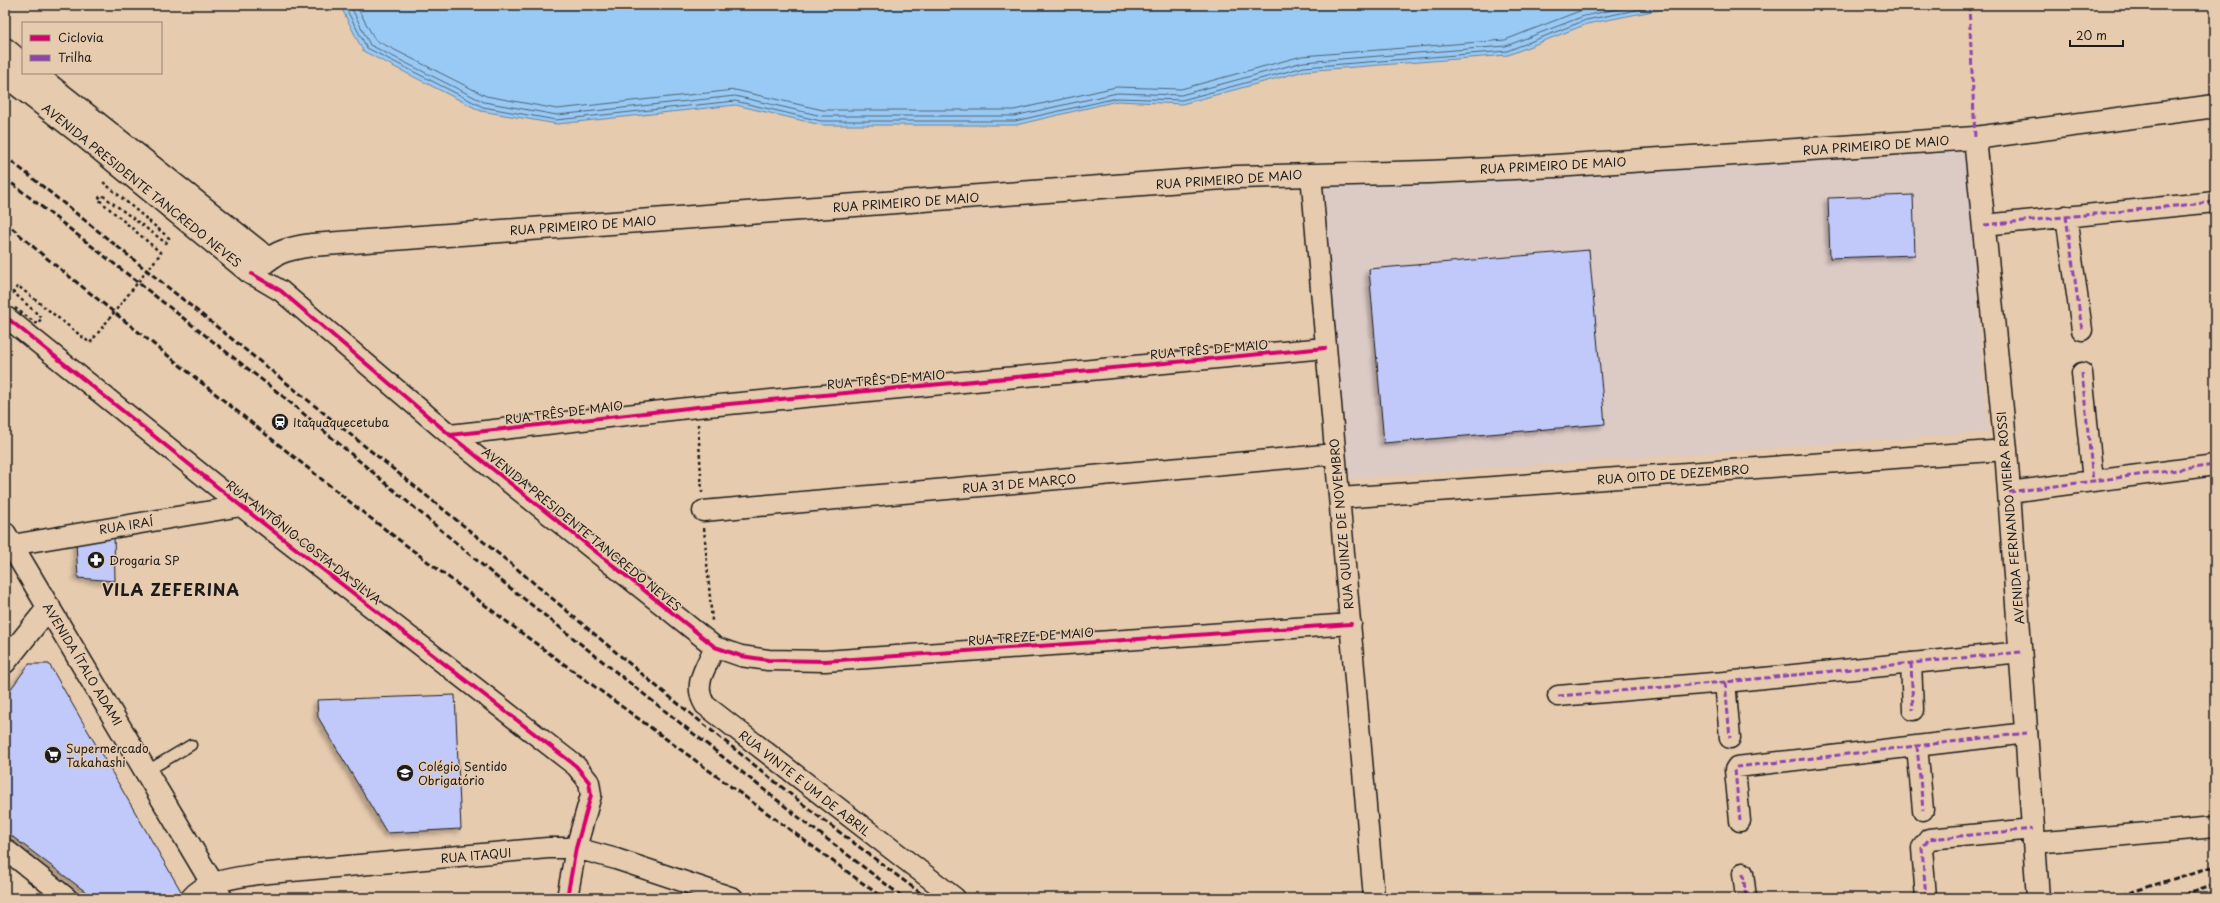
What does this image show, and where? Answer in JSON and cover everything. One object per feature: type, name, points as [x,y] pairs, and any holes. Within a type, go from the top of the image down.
[{"type":"main road","points":[[5,49],[22,63]]},
{"type":"main road","name":"AVENIDA PRESIDENTE TANCREDO NEVES","points":[[35,74],[267,258]]},
{"type":"main road","name":"AVENIDA PRESIDENTE TANCREDO NEVES","points":[[5,75],[252,274]]},
{"type":"main road","name":"RUA PRIMEIRO DE MAIO","points":[[252,274],[267,258],[288,248],[312,245],[1229,178],[1311,174],[1429,172],[1555,166],[1975,138],[2215,106]]},
{"type":"main road","name":"AVENIDA FERNANDO VIEIRA ROSSI","points":[[1975,138],[2006,450],[2038,898]]},
{"type":"main road","name":"AVENIDA ÍTALO ADAMI","points":[[9,539],[147,771],[216,891]]},
{"type":"main road","points":[[5,662],[49,606]]},
{"type":"street","name":"RUA QUINZE DE NOVEMBRO","points":[[1311,174],[1374,898]]},
{"type":"street","points":[[1984,225],[2215,202]]},
{"type":"street","points":[[2066,216],[2082,330]]},
{"type":"street","name":"AVENIDA PRESIDENTE TANCREDO NEVES","points":[[267,258],[281,291]]},
{"type":"street","name":"AVENIDA PRESIDENTE TANCREDO NEVES","points":[[252,274],[281,291],[450,435],[715,647]]},
{"type":"street","name":"RUA ANTÔNIO COSTA DA SILVA","points":[[10,313],[241,506],[576,766],[589,782],[591,795],[576,848]]},
{"type":"street","name":"RUA TRÊS DE MAIO","points":[[450,435],[705,406],[1325,348]]},
{"type":"street","points":[[2082,373],[2093,481]]},
{"type":"street","name":"RUA OITO DE DEZEMBRO","points":[[1340,498],[2006,450]]},
{"type":"street","name":"RUA 31 DE MARÇO","points":[[703,511],[1335,454]]},
{"type":"street","points":[[2009,492],[2215,465]]},
{"type":"street","name":"RUA IRAÍ","points":[[9,539],[241,506]]},
{"type":"street","name":"RUA TREZE DE MAIO","points":[[715,647],[741,656],[768,660],[824,661],[1350,624]]},
{"type":"street","name":"RUA VINTE E UM DE ABRIL","points":[[715,647],[699,685],[700,698],[705,705],[955,898]]},
{"type":"street","points":[[1558,696],[1725,682],[2021,652]]},
{"type":"street","points":[[1911,663],[1913,710]]},
{"type":"street","points":[[1725,682],[1730,738]]},
{"type":"street","points":[[1740,821],[1735,770],[1737,767],[2027,733]]},
{"type":"street","points":[[1917,746],[1923,810]]},
{"type":"street","points":[[1926,898],[1922,848],[1929,839],[2034,836],[2215,827]]},
{"type":"street","name":"RUA ITAQUI","points":[[191,898],[196,893],[216,891],[258,874],[548,848],[576,848],[616,859],[733,898]]},
{"type":"street","points":[[567,898],[576,848]]},
{"type":"street","points":[[5,849],[67,898]]},
{"type":"street","points":[[1743,873],[1746,898]]},
{"type":"lane","points":[[147,771],[191,745]]},
{"type":"path","points":[[10,313],[37,324],[42,318],[13,292],[18,286],[90,343],[161,253],[98,199],[102,195],[166,243],[169,238],[103,182]]},
{"type":"shaded area","points":[[1965,150],[1988,432],[1350,479],[1321,183]]},
{"type":"water","points":[[340,5],[1683,5],[1587,24],[1508,55],[1304,71],[1182,104],[1117,101],[1016,125],[821,125],[736,105],[557,124],[481,111],[363,51]]},
{"type":"building","points":[[1913,195],[1915,255],[1830,258],[1828,198]]},
{"type":"building","points":[[1589,250],[1605,424],[1384,443],[1369,269]]},
{"type":"building","name":"Drogaria SP","points":[[114,533],[115,581],[78,578],[76,541]]},
{"type":"building","name":"Supermercado Takahashi","points":[[29,664],[49,664],[181,891],[175,898],[94,898],[5,831],[5,697]]},
{"type":"building","name":"Colégio Sentido Obrigatório","points":[[455,695],[461,829],[387,833],[318,717],[317,700]]},
{"type":"railway","points":[[5,156],[516,568],[655,685],[814,813],[927,898]]},
{"type":"railway","points":[[5,178],[285,398],[494,575],[806,823],[904,898]]},
{"type":"railway","points":[[5,222],[44,256],[365,514],[527,637],[883,898]]},
{"type":"railway","points":[[2112,898],[2215,866]]},
{"type":"railway","points":[[2175,898],[2215,885]]},
{"type":"railway","points":[[2203,898],[2215,894]]},
{"type":"marked path","points":[[1969,5],[1975,138]]},
{"type":"marked path","points":[[1984,225],[2215,202]]},
{"type":"marked path","points":[[2066,216],[2082,330]]},
{"type":"marked path","points":[[2082,373],[2093,481]]},
{"type":"marked path","points":[[2009,492],[2215,465]]},
{"type":"marked path","points":[[1558,696],[1725,682],[2021,652]]},
{"type":"marked path","points":[[1911,663],[1913,710]]},
{"type":"marked path","points":[[1725,682],[1730,738]]},
{"type":"marked path","points":[[1740,821],[1735,770],[1737,767],[2027,733]]},
{"type":"marked path","points":[[1917,746],[1923,810]]},
{"type":"marked path","points":[[1926,898],[1922,848],[1929,839],[2033,829]]},
{"type":"marked path","points":[[1743,873],[1746,898]]},
{"type":"cycle path","points":[[252,274],[281,291],[450,435],[715,647],[741,656],[768,660],[825,661],[1351,624]]},
{"type":"cycle path","points":[[6,317],[241,506],[576,766],[589,782],[591,795],[576,848],[567,898]]},
{"type":"cycle path","points":[[450,435],[697,407],[1325,348]]},
{"type":"place","name":"Itaquaquecetuba","points":[[280,422]]},
{"type":"place","name":"Drogaria SP","points":[[96,560]]},
{"type":"place","name":"Supermercado Takahashi","points":[[53,755]]},
{"type":"place","name":"Colégio Sentido Obrigatório","points":[[405,773]]},
{"type":"district","name":"VILA ZEFERINA","points":[[171,589]]}]
